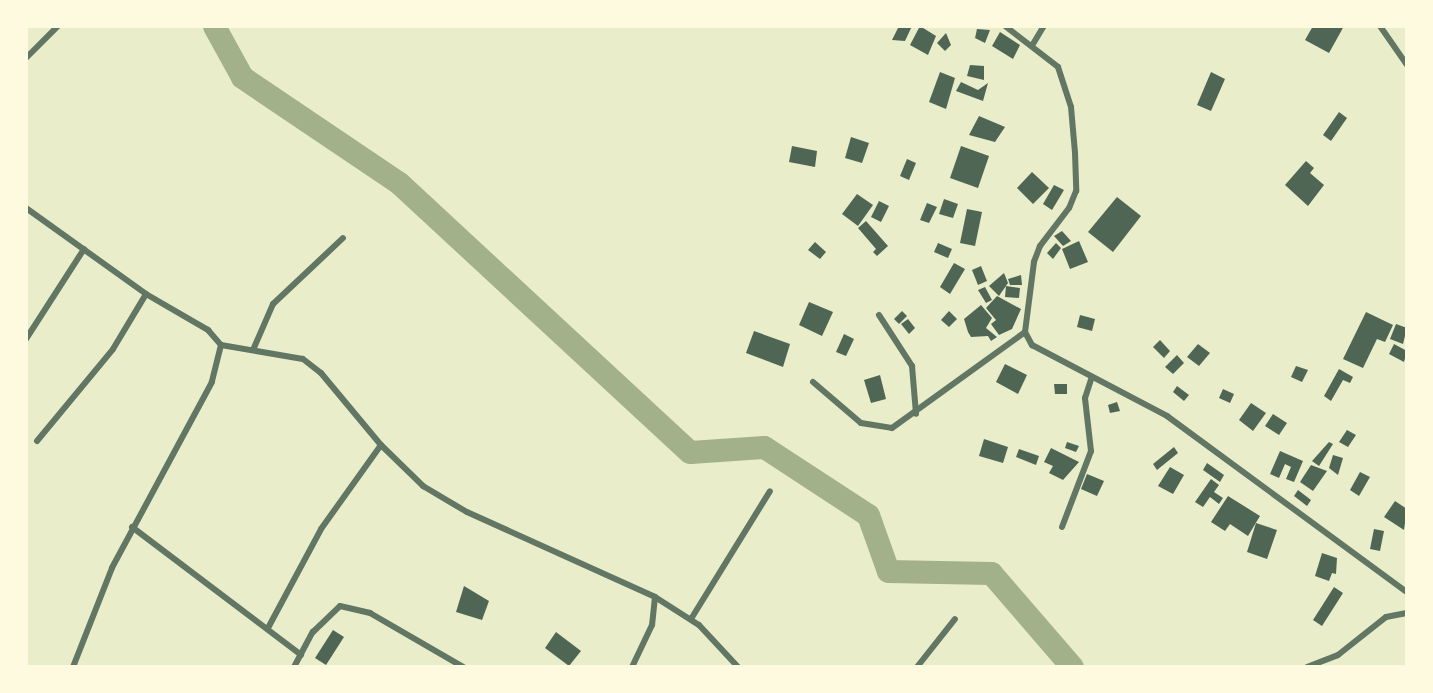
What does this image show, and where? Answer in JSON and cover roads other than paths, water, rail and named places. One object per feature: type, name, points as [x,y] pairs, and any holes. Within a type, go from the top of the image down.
[{"type":"street","points":[[26,58],[58,26]]},
{"type":"street","points":[[813,382],[869,426],[892,428],[916,414],[1025,332],[1034,262],[1040,246],[1069,208],[1077,173],[1063,81],[1058,66],[1033,44],[1005,26]]},
{"type":"street","points":[[1033,44],[1044,26]]},
{"type":"street","points":[[1380,26],[1407,65]]},
{"type":"street","points":[[26,208],[146,294],[208,330],[221,345],[293,356],[314,366],[381,445],[423,486],[467,512],[655,597],[691,619],[738,667]]},
{"type":"street","points":[[253,350],[273,304],[343,238]]},
{"type":"street","points":[[26,339],[84,249]]},
{"type":"street","points":[[37,441],[113,349],[146,294]]},
{"type":"street","points":[[879,315],[912,366],[916,414]]},
{"type":"street","points":[[1025,332],[1041,352],[1167,416],[1407,592]]},
{"type":"street","points":[[72,667],[132,527],[212,383],[221,345]]},
{"type":"street","points":[[1062,527],[1091,451],[1085,398],[1092,377]]},
{"type":"street","points":[[268,628],[321,529],[381,445]]},
{"type":"street","points":[[691,619],[770,491]]},
{"type":"street","points":[[132,527],[301,655]]},
{"type":"street","points":[[632,667],[652,625],[655,597]]},
{"type":"street","points":[[294,667],[327,615],[340,607],[370,614],[463,667]]},
{"type":"street","points":[[1307,667],[1338,655],[1386,617],[1407,613]]},
{"type":"street","points":[[917,667],[955,619]]},
{"type":"waterway","points":[[214,26],[242,77],[399,183],[690,452],[764,447],[868,515],[888,571],[991,573],[1072,667]]}]
